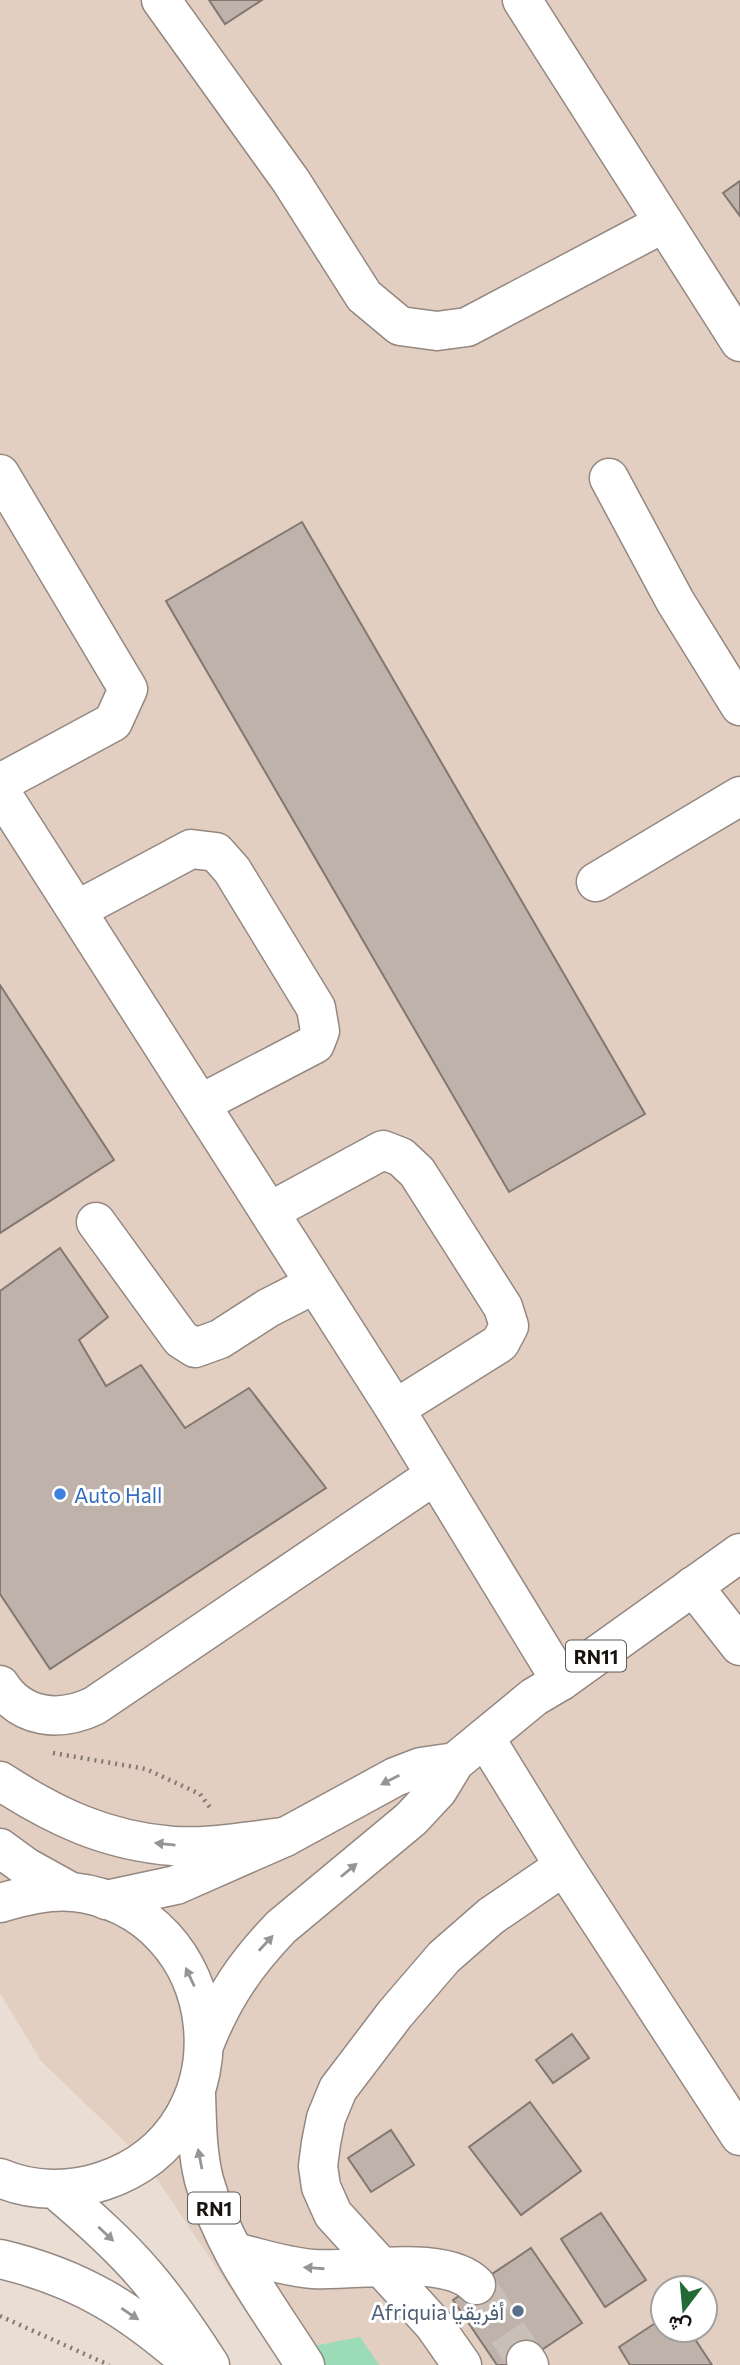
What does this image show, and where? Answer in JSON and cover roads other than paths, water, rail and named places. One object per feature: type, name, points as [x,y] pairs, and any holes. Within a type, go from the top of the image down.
[{"type":"main road","points":[[161,0],[291,181],[364,296],[400,326],[437,331],[467,327],[664,223]]},
{"type":"main road","points":[[522,0],[740,342]]},
{"type":"main road","points":[[0,474],[128,690],[113,722],[0,783]]},
{"type":"main road","points":[[609,478],[676,601],[740,706]]},
{"type":"main road","points":[[0,791],[395,1409],[561,1681]]},
{"type":"main road","points":[[596,882],[740,796]]},
{"type":"main road","points":[[76,910],[191,849],[216,852],[232,870],[316,1008],[320,1031],[315,1044],[200,1104]]},
{"type":"main road","points":[[269,1212],[383,1150],[401,1157],[417,1172],[503,1307],[509,1326],[500,1343],[395,1409]]},
{"type":"main road","points":[[96,1222],[181,1339],[195,1348],[219,1339],[268,1308],[315,1284]]},
{"type":"main road","points":[[0,1685],[13,1702],[44,1716],[62,1716],[87,1709],[435,1475]]},
{"type":"main road","name":"RN11","points":[[205,2043],[217,2012],[246,1965],[281,1927],[411,1819],[438,1790],[455,1762],[534,1697],[561,1681],[740,1553]]},
{"type":"main road","points":[[693,1587],[740,1646]]},
{"type":"main road","points":[[485,1738],[564,1866],[740,2136]]},
{"type":"main road","points":[[0,1903],[33,1894],[89,1896],[176,1885],[285,1837],[395,1777],[421,1767],[455,1762]]},
{"type":"main road","points":[[0,1781],[39,1807],[76,1824],[142,1842],[173,1846],[285,1837]]},
{"type":"main road","name":"RN1","points":[[0,1848],[26,1867],[130,1912],[152,1926],[171,1945],[186,1966],[197,1991],[203,2016],[205,2043],[203,2069],[196,2094],[172,2134],[145,2161],[117,2176],[87,2186],[55,2189],[29,2187],[1,2179]]},
{"type":"main road","points":[[462,2365],[434,2325],[333,2214],[321,2187],[318,2166],[326,2118],[338,2089],[395,2014],[444,1957],[491,1916],[564,1866]]},
{"type":"main road","name":"RN1","points":[[196,2094],[198,2146],[205,2181],[234,2252],[251,2284],[305,2365]]},
{"type":"main road","points":[[55,2189],[117,2244],[145,2274],[210,2365]]},
{"type":"main road","points":[[234,2252],[313,2269],[382,2267],[444,2270],[467,2276],[476,2285]]},
{"type":"main road","points":[[0,2259],[25,2264],[78,2284],[150,2327],[193,2365]]},
{"type":"tunnel","points":[[476,2285],[526,2360]]},
{"type":"place","name":"Auto Hall","points":[[60,1494]]},
{"type":"place","name":"Afriquia أفريقيا","points":[[518,2311]]}]
